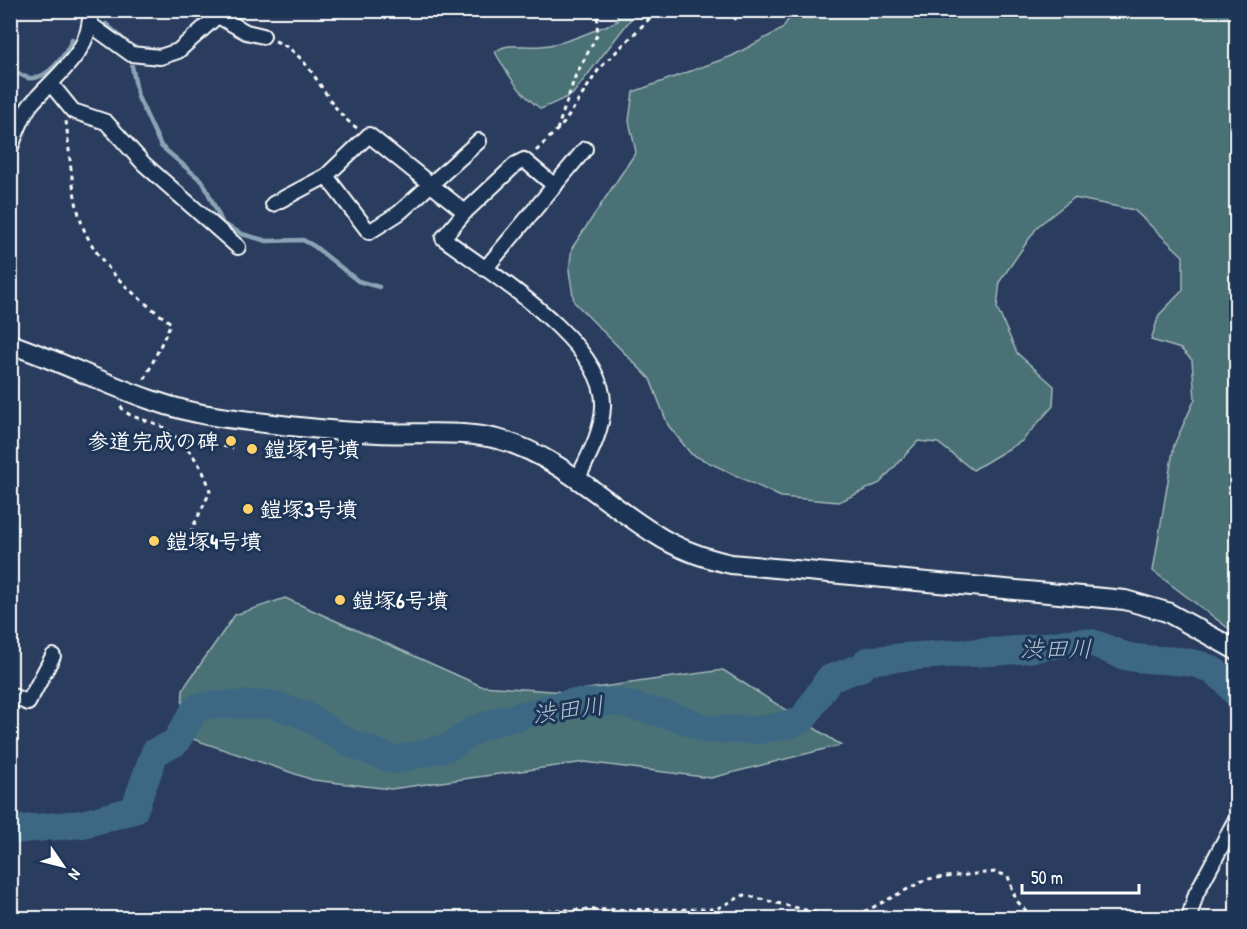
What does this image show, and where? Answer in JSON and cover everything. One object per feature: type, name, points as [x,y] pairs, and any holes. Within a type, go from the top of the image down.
[{"type":"street","points":[[10,150],[30,106],[81,50],[91,18],[131,54],[160,57],[178,51],[221,13],[246,32],[263,36]]},
{"type":"street","points":[[51,84],[73,111],[106,122],[144,164],[238,246]]},
{"type":"street","points":[[273,204],[326,176],[369,135],[465,212]]},
{"type":"street","points":[[326,176],[369,232],[399,213],[479,141]]},
{"type":"street","points":[[485,269],[585,149]]},
{"type":"street","points":[[555,186],[524,160],[516,164],[465,212],[443,238],[551,319],[591,364],[601,383],[603,408],[600,424],[577,480]]},
{"type":"street","points":[[10,344],[129,399],[178,410],[338,431],[452,433],[489,437],[536,453],[657,535],[690,552],[721,562],[752,568],[1125,600],[1167,612],[1236,650]]},
{"type":"street","points":[[10,695],[28,703],[53,656]]},
{"type":"street","points":[[43,674],[56,683]]},
{"type":"street","points":[[1190,915],[1196,894],[1236,819]]},
{"type":"path","points":[[556,132],[575,77],[597,35],[598,10]]},
{"type":"path","points":[[524,160],[556,132],[599,69],[658,10]]},
{"type":"path","points":[[729,10],[736,20]]},
{"type":"path","points":[[263,36],[285,45],[305,62],[344,119],[369,135]]},
{"type":"path","points":[[63,99],[73,183],[85,233],[109,270],[171,323],[129,399],[126,412],[160,426],[179,438],[233,448]]},
{"type":"path","points":[[179,438],[202,472],[210,492],[191,531]]},
{"type":"path","points":[[541,918],[550,910],[716,909],[744,895],[838,918],[868,910],[927,879],[995,872],[1008,876],[1016,900],[1033,918]]},
{"type":"path","points":[[1125,918],[1190,915]]},
{"type":"green space","points":[[616,11],[637,11],[572,95],[541,109],[526,97],[495,52],[511,46],[551,45],[570,40],[618,21]]},
{"type":"green space","points":[[794,11],[1236,11],[1236,634],[1153,571],[1174,445],[1195,399],[1192,360],[1181,349],[1151,340],[1159,315],[1183,290],[1183,256],[1134,210],[1074,198],[1038,226],[1000,281],[997,308],[1017,353],[1054,386],[1053,406],[1022,441],[973,470],[938,443],[918,441],[880,483],[839,502],[781,497],[691,454],[668,425],[650,379],[574,302],[569,270],[572,248],[636,152],[629,121],[633,92],[732,56],[782,29]]},
{"type":"green space","points":[[285,598],[481,686],[566,692],[723,670],[841,745],[711,778],[585,762],[391,789],[313,780],[181,735],[183,689],[235,615]]},
{"type":"waterway","points":[[106,24],[124,40]]},
{"type":"waterway","points":[[10,69],[28,78],[42,75],[61,59],[72,39]]},
{"type":"waterway","points":[[132,66],[138,97],[161,146],[203,182],[223,224],[242,234],[267,241],[303,240],[358,281],[379,287]]},
{"type":"waterway","name":"渋田川","points":[[10,830],[83,824],[134,810],[155,752],[175,743],[196,708],[210,705],[271,704],[305,715],[349,743],[395,760],[449,747],[476,729],[492,723],[570,703],[617,702],[679,718],[706,729],[759,730],[788,725],[803,719],[829,679],[862,667],[867,661],[923,655],[1018,650],[1083,642],[1096,644],[1130,657],[1201,665],[1225,680],[1236,693]]},
{"type":"place","name":"参道完成の碑","points":[[231,441]]},
{"type":"place","name":"鎧塚1号墳","points":[[252,449]]},
{"type":"place","name":"鎧塚3号墳","points":[[248,509]]},
{"type":"place","name":"鎧塚4号墳","points":[[154,541]]},
{"type":"place","name":"鎧塚6号墳","points":[[340,600]]}]
